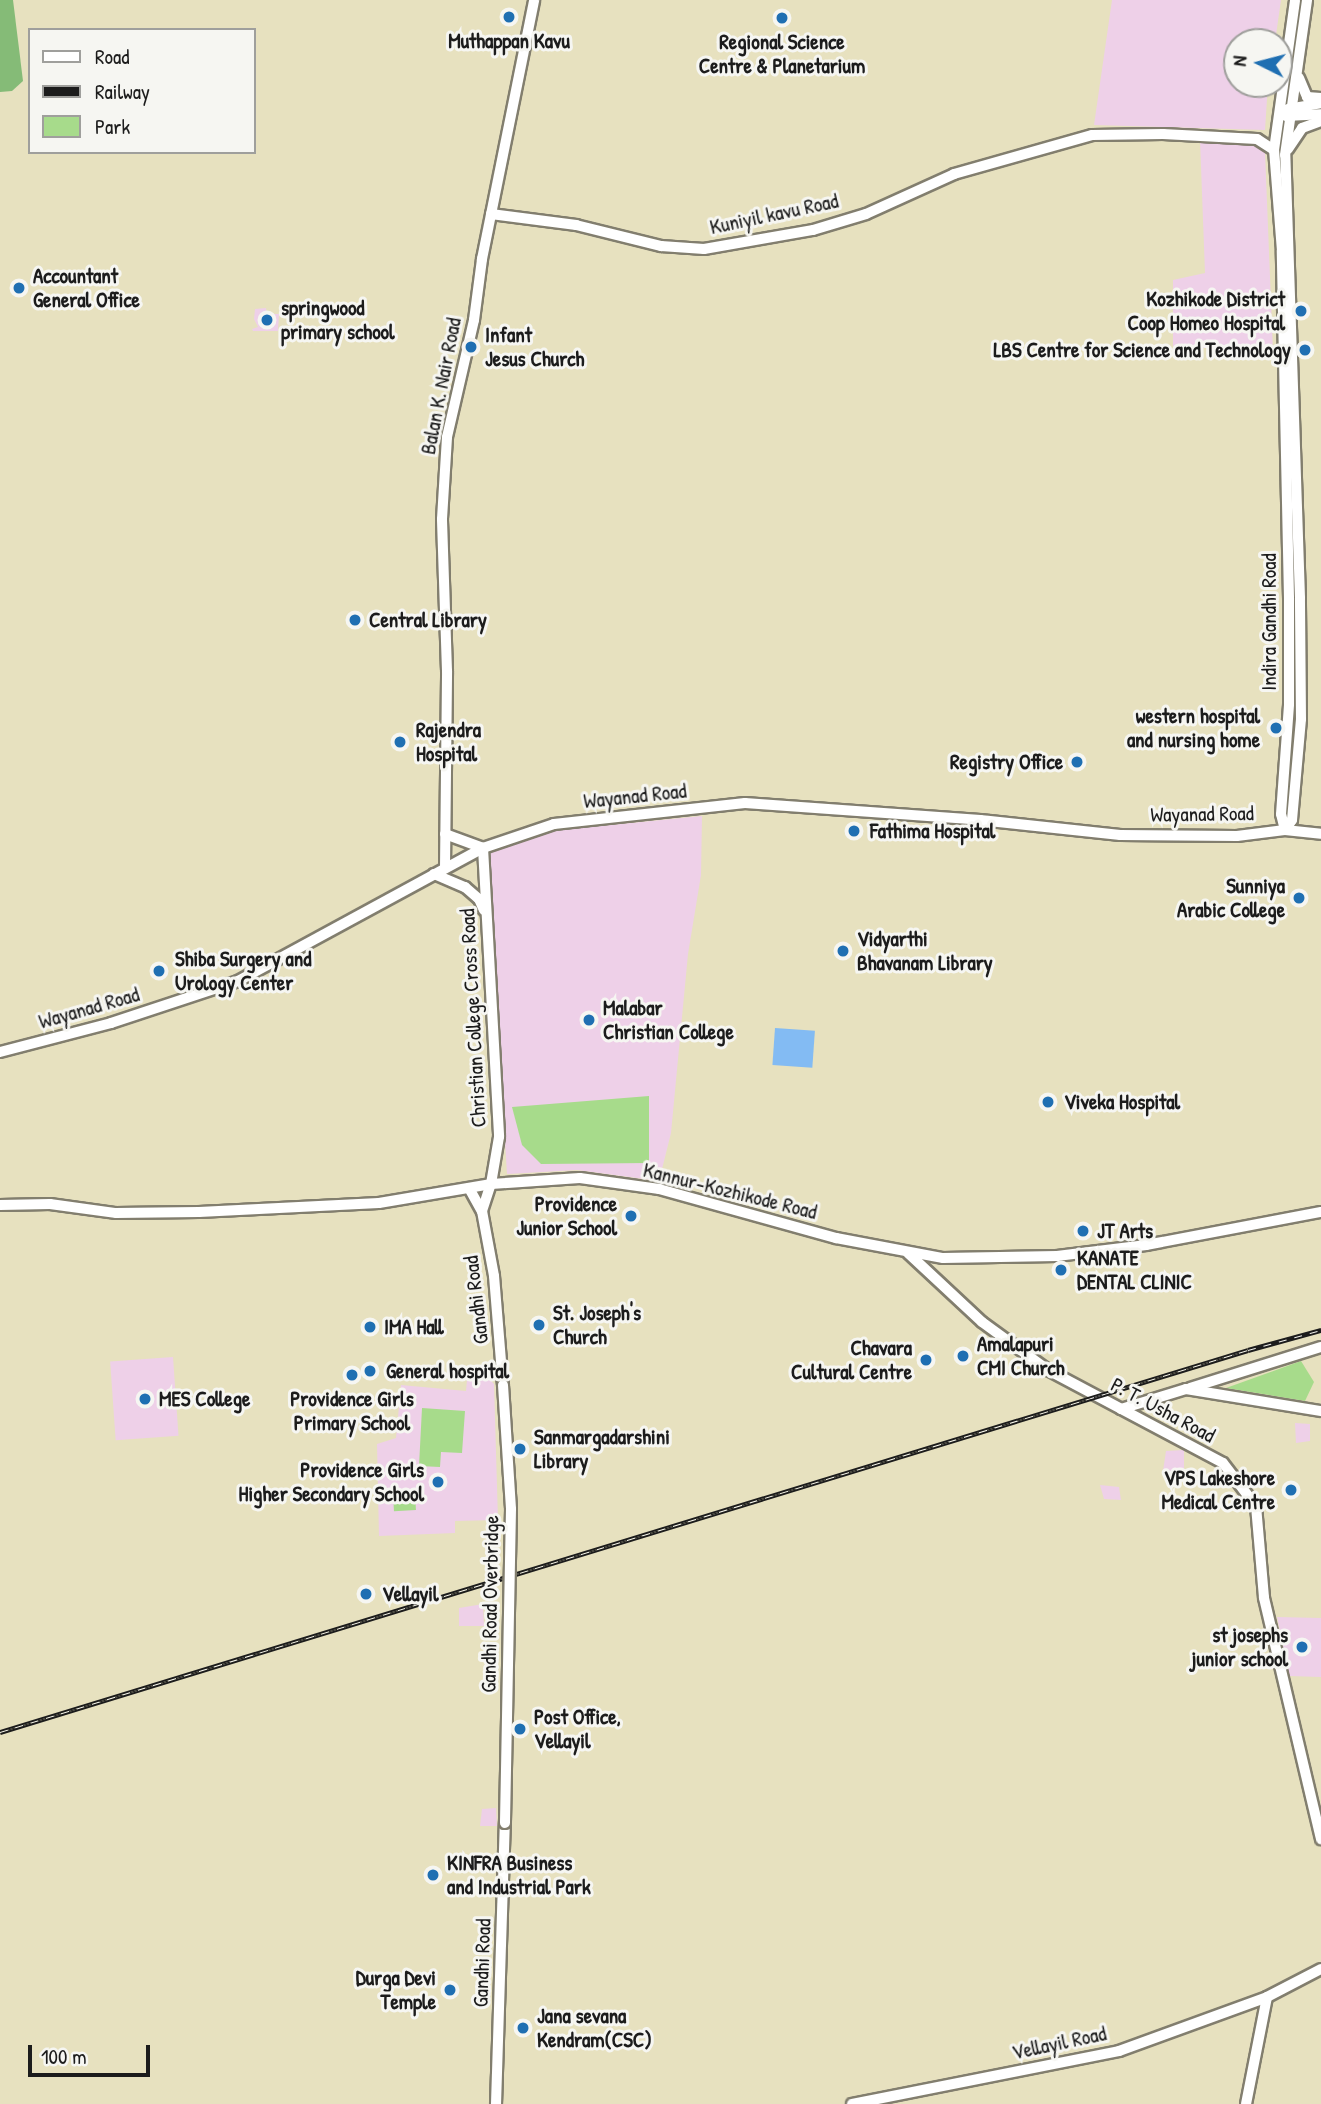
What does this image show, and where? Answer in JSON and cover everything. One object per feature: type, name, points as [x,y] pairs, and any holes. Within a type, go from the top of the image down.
[{"type":"main road","name":"Balan K. Nair Road","points":[[445,868],[447,671],[442,519],[446,450],[474,320],[491,214],[534,0]]},
{"type":"main road","name":"Indira Gandhi Road","points":[[1285,830],[1292,820],[1301,719],[1279,112],[1295,0]]},
{"type":"main road","name":"Indira Gandhi Road","points":[[1280,152],[1291,113],[1307,0]]},
{"type":"main road","points":[[1299,61],[1302,90],[1307,97],[1321,101]]},
{"type":"main road","points":[[1291,113],[1321,101]]},
{"type":"main road","points":[[1279,112],[1321,114]]},
{"type":"main road","points":[[1280,152],[1301,128],[1321,121]]},
{"type":"main road","name":"Kuniyil kavu Road","points":[[491,214],[576,225],[661,246],[704,249],[813,230],[866,214],[954,174],[1092,135],[1138,133],[1257,139],[1280,152]]},
{"type":"main road","name":"Wayanad Road","points":[[0,1052],[98,1027],[238,981],[483,848],[554,824],[745,803],[980,820],[1120,835],[1237,836],[1285,830],[1321,834]]},
{"type":"main road","points":[[445,834],[483,848]]},
{"type":"main road","name":"Christian College Cross Road","points":[[483,848],[499,1137],[491,1184]]},
{"type":"main road","points":[[434,874],[465,887],[479,899],[486,916]]},
{"type":"main road","name":"Kannur-Kozhikode Road","points":[[0,1205],[50,1204],[116,1213],[199,1212],[379,1203],[491,1184],[580,1178],[659,1189],[836,1238],[943,1258],[1058,1256],[1159,1243],[1321,1212]]},
{"type":"main road","name":"Gandhi Road","points":[[482,1210],[491,1184]]},
{"type":"main road","name":"Gandhi Road","points":[[469,1188],[482,1210],[496,1298],[503,1385]]},
{"type":"main road","name":"P. T. Usha Road","points":[[908,1253],[993,1330],[1048,1370],[1223,1463],[1256,1506],[1264,1598],[1321,1839]]},
{"type":"main road","points":[[1121,1409],[1321,1347]]},
{"type":"main road","name":"Gandhi Road Overbridge","points":[[503,1385],[511,1508],[505,1823]]},
{"type":"main road","points":[[1186,1389],[1321,1411]]},
{"type":"main road","name":"Gandhi Road","points":[[496,2104],[505,1823]]},
{"type":"main road","name":"Vellayil Road","points":[[852,2104],[1119,2051],[1267,1997],[1321,1969]]},
{"type":"main road","points":[[1246,2104],[1267,1997]]},
{"type":"shaded area","points":[[1112,0],[1281,0],[1277,28],[1223,28],[1223,98],[1267,98],[1265,130],[1094,125]]},
{"type":"shaded area","points":[[1200,140],[1248,142],[1265,152],[1273,352],[1173,346],[1173,280],[1205,273]]},
{"type":"shaded area","name":"springwood primary school","points":[[266,308],[267,314],[279,314],[278,331],[253,331],[252,329],[258,327],[254,319],[255,309]]},
{"type":"shaded area","name":"Malabar Christian College","points":[[702,816],[701,875],[688,954],[671,1133],[659,1181],[577,1170],[507,1174],[487,852],[549,831]]},
{"type":"shaded area","name":"MES College","points":[[173,1357],[179,1436],[116,1440],[110,1361]]},
{"type":"shaded area","name":"Providence Girls Higher Secondary School","points":[[468,1369],[481,1370],[494,1384],[498,1520],[455,1521],[455,1533],[379,1536],[377,1444],[396,1438],[401,1385],[466,1391]]},
{"type":"shaded area","points":[[1295,1423],[1310,1424],[1310,1441],[1296,1443]]},
{"type":"shaded area","points":[[1184,1450],[1184,1474],[1163,1471],[1166,1451]]},
{"type":"shaded area","points":[[1100,1485],[1119,1487],[1121,1500],[1104,1499]]},
{"type":"shaded area","points":[[483,1604],[484,1626],[459,1626],[459,1608]]},
{"type":"shaded area","name":"st josephs junior school","points":[[1277,1617],[1321,1618],[1321,1677],[1289,1676]]},
{"type":"shaded area","points":[[496,1808],[497,1826],[480,1826],[482,1809]]},
{"type":"green space","points":[[0,0],[13,0],[23,81],[12,91],[0,92]]},
{"type":"green space","points":[[649,1096],[649,1163],[541,1164],[522,1145],[512,1107]]},
{"type":"green space","points":[[1301,1361],[1314,1382],[1305,1401],[1226,1388]]},
{"type":"green space","points":[[422,1408],[465,1411],[462,1453],[441,1452],[440,1467],[419,1466]]},
{"type":"green space","points":[[415,1492],[416,1510],[394,1511],[393,1493]]},
{"type":"water","points":[[775,1028],[815,1031],[812,1068],[772,1065]]},
{"type":"railway","points":[[0,1732],[1248,1350],[1321,1330]]},
{"type":"place","name":"Muthappan Kavu","points":[[509,17]]},
{"type":"place","name":"Regional Science Centre & Planetarium","points":[[782,18]]},
{"type":"place","name":"Accountant General Office","points":[[19,288]]},
{"type":"place","name":"Kozhikode District Coop Homeo Hospital","points":[[1301,311]]},
{"type":"place","name":"springwood primary school","points":[[267,320]]},
{"type":"place","name":"Infant Jesus Church","points":[[471,347]]},
{"type":"place","name":"LBS Centre for Science and Technology","points":[[1305,350]]},
{"type":"place","name":"Central Library","points":[[355,620]]},
{"type":"place","name":"western hospital and nursing home","points":[[1276,728]]},
{"type":"place","name":"Rajendra Hospital","points":[[400,742]]},
{"type":"place","name":"Registry Office","points":[[1077,762]]},
{"type":"place","name":"Fathima Hospital","points":[[854,831]]},
{"type":"place","name":"Sunniya Arabic College","points":[[1299,898]]},
{"type":"place","name":"Vidyarthi Bhavanam Library","points":[[843,951]]},
{"type":"place","name":"Shiba Surgery and Urology Center","points":[[159,971]]},
{"type":"place","name":"Malabar Christian College","points":[[589,1020]]},
{"type":"place","name":"Viveka Hospital","points":[[1048,1102]]},
{"type":"place","name":"Providence Junior School","points":[[631,1216]]},
{"type":"place","name":"JT Arts","points":[[1083,1231]]},
{"type":"place","name":"KANATE DENTAL CLINIC","points":[[1061,1270]]},
{"type":"place","name":"St. Joseph's Church","points":[[539,1325]]},
{"type":"place","name":"IMA Hall","points":[[370,1327]]},
{"type":"place","name":"Amalapuri CMI Church","points":[[963,1356]]},
{"type":"place","name":"Chavara Cultural Centre","points":[[926,1360]]},
{"type":"place","name":"General hospital","points":[[370,1371]]},
{"type":"place","name":"Providence Girls Primary School","points":[[352,1375]]},
{"type":"place","name":"MES College","points":[[145,1399]]},
{"type":"place","name":"Sanmargadarshini Library","points":[[520,1449]]},
{"type":"place","name":"Providence Girls Higher Secondary School","points":[[438,1482]]},
{"type":"place","name":"VPS Lakeshore Medical Centre","points":[[1291,1490]]},
{"type":"place","name":"Vellayil","points":[[366,1594]]},
{"type":"place","name":"st josephs junior school","points":[[1302,1647]]},
{"type":"place","name":"Post Office, Vellayil","points":[[520,1729]]},
{"type":"place","name":"KINFRA Business and Industrial Park","points":[[433,1875]]},
{"type":"place","name":"Durga Devi Temple","points":[[450,1990]]},
{"type":"place","name":"Jana sevana Kendram(CSC)","points":[[523,2028]]}]
